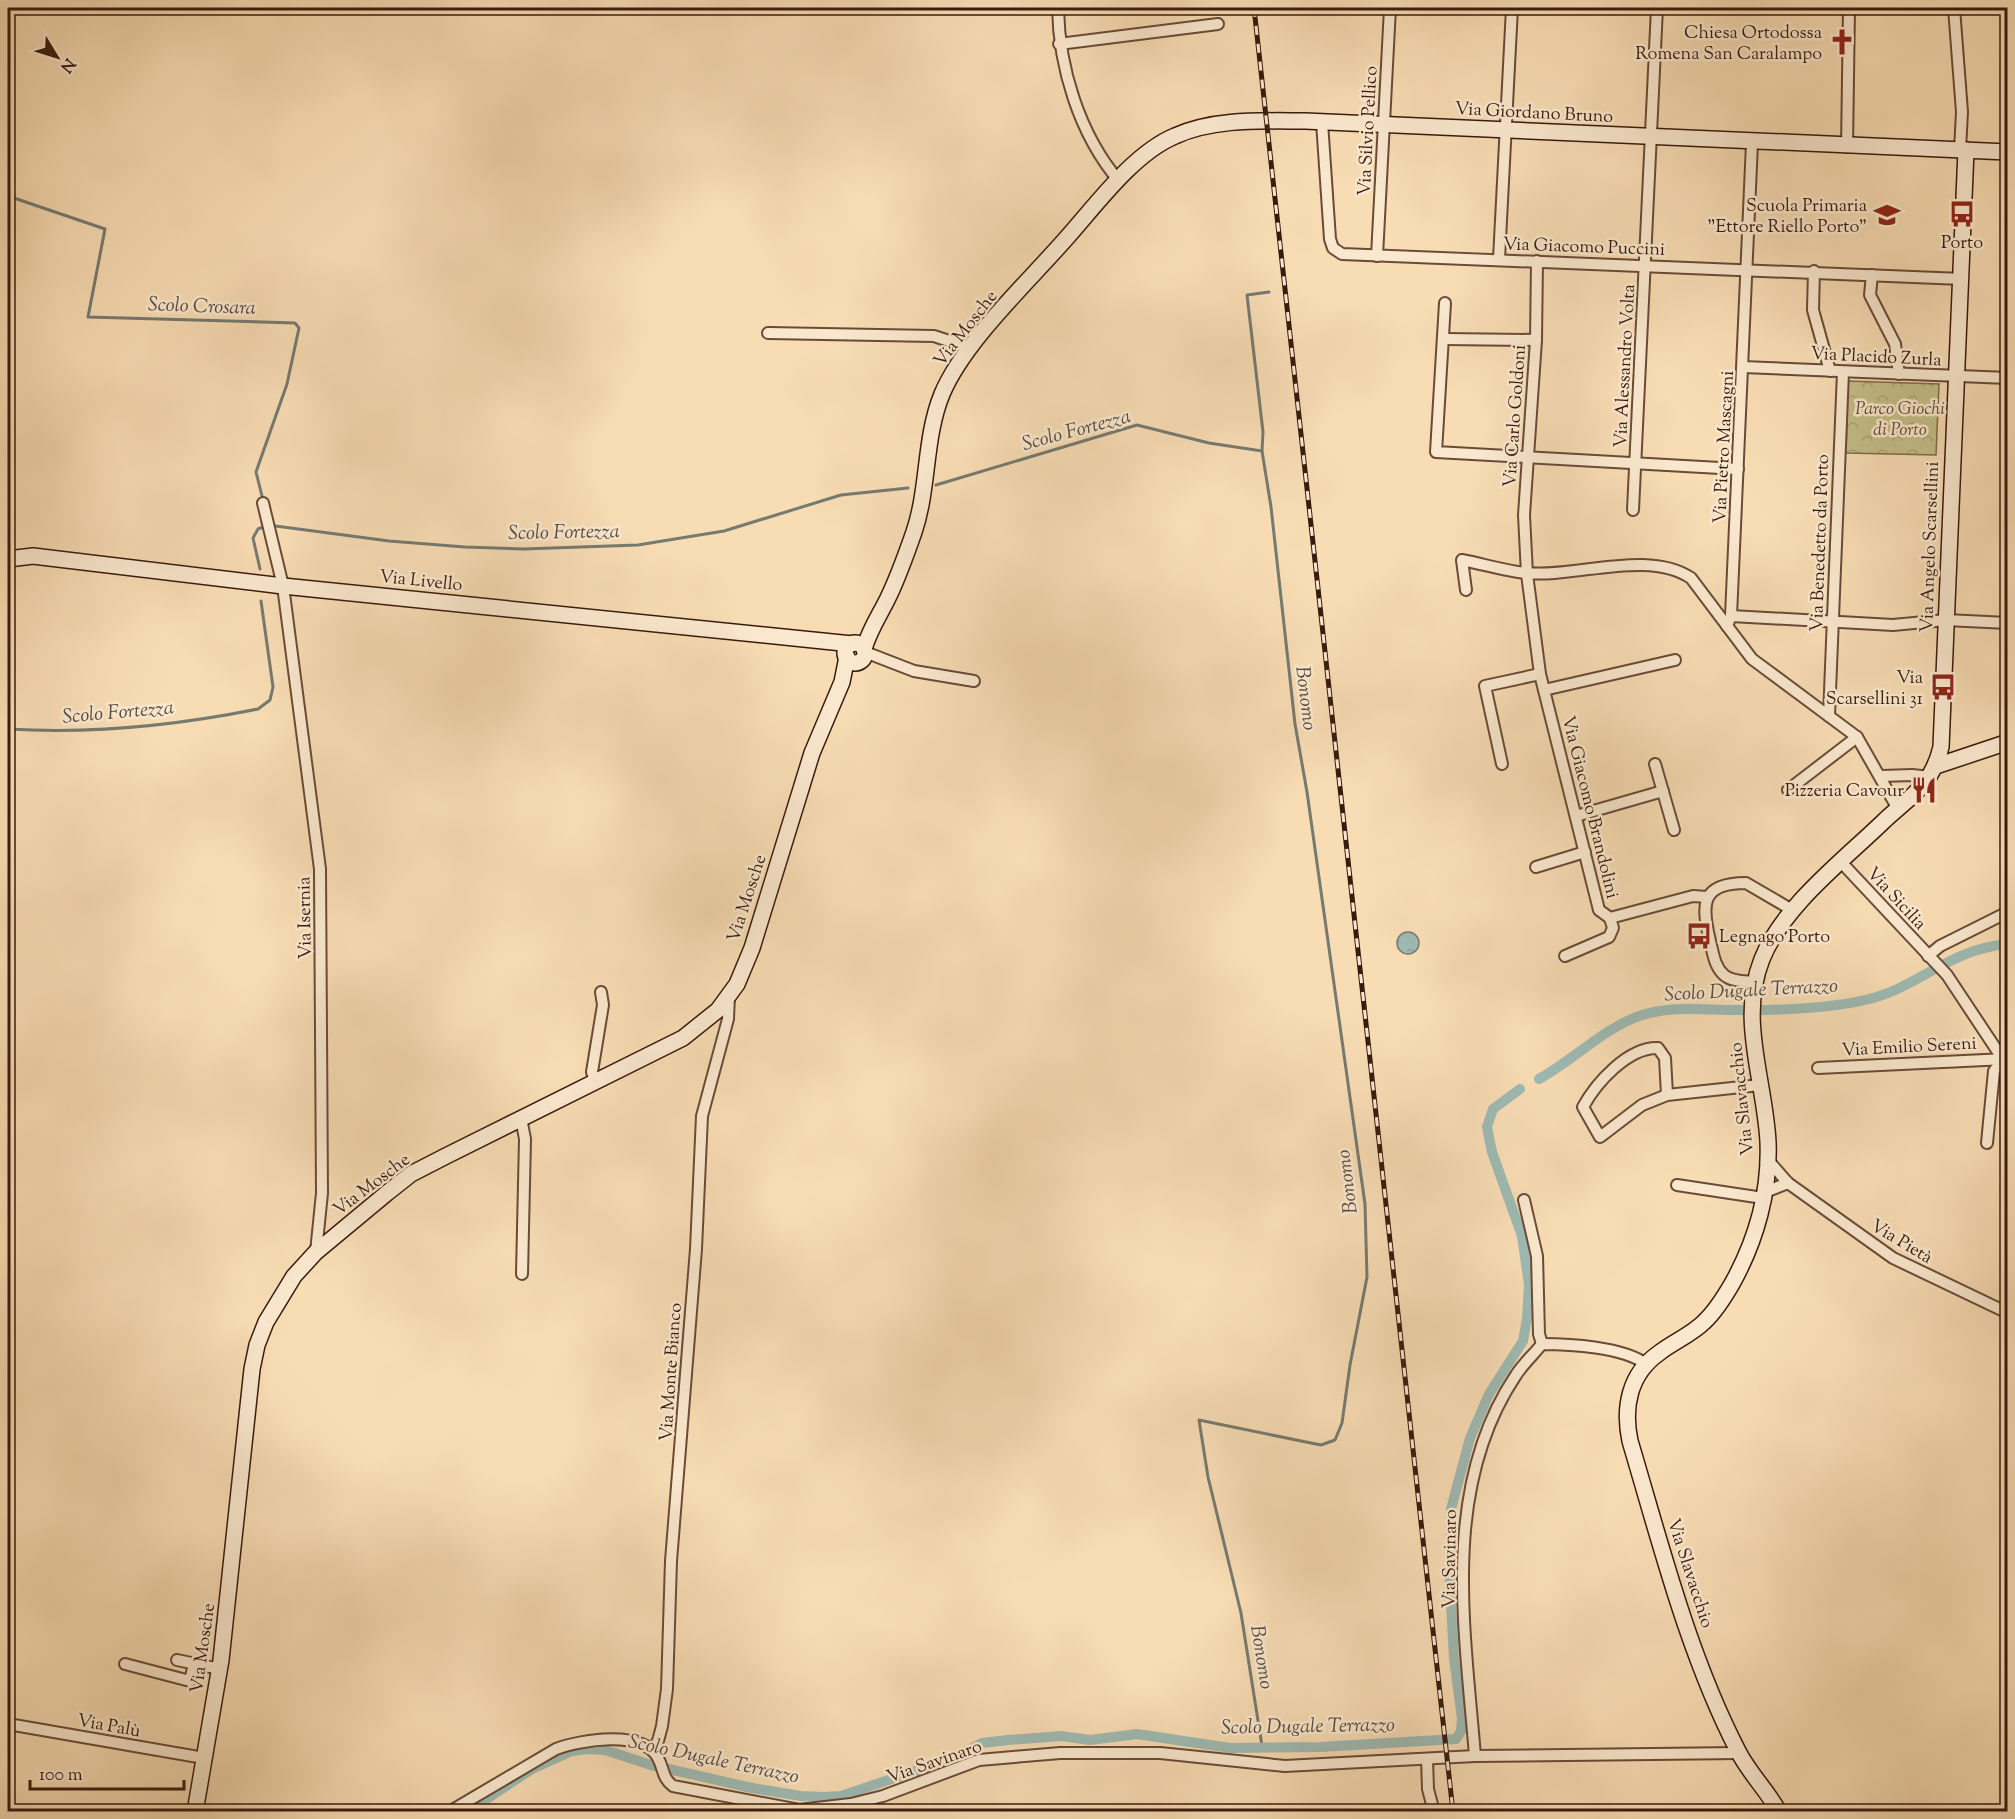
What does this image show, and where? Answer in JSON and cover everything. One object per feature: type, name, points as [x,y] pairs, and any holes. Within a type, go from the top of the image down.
[{"type":"main road","name":"Via Giordano Bruno","points":[[1119,180],[1164,141],[1195,128],[1274,121],[2007,152]]},
{"type":"main road","name":"Via Angelo Scarsellini","points":[[1934,771],[1941,747],[1962,279],[1963,150]]},
{"type":"main road","name":"Via Mosche","points":[[195,1812],[220,1669],[256,1345],[285,1290],[316,1252],[411,1174],[683,1038],[705,1023],[729,996],[737,984],[752,948],[812,753],[842,682],[903,566],[915,529],[933,426],[947,382],[971,347],[1119,180]]},
{"type":"main road","name":"Via Livello","points":[[8,559],[33,556],[283,586],[832,641],[858,653]]},
{"type":"main road","points":[[1934,771],[2007,742]]},
{"type":"main road","name":"Via Slavacchio","points":[[1779,1812],[1739,1753],[1703,1672],[1630,1441],[1626,1419],[1628,1397],[1635,1378],[1646,1364],[1703,1323],[1719,1304],[1745,1254],[1759,1219],[1767,1159],[1752,1021],[1752,998],[1755,982],[1768,946],[1794,911],[1934,771]]},
{"type":"street","points":[[1058,8],[1059,44],[1073,94],[1093,144],[1119,180]]},
{"type":"street","name":"Via Silvio Pellico","points":[[1377,256],[1390,8]]},
{"type":"street","points":[[1499,259],[1512,8]]},
{"type":"street","name":"Via Alessandro Volta","points":[[1633,510],[1658,8]]},
{"type":"street","points":[[1847,147],[1849,8]]},
{"type":"street","points":[[1954,8],[1963,150]]},
{"type":"street","points":[[1059,44],[1218,24]]},
{"type":"street","name":"Via Giacomo Puccini","points":[[1322,122],[1331,244],[1342,254],[1646,264],[1962,279]]},
{"type":"street","name":"Via Pietro Mascagni","points":[[1729,621],[1743,367],[1752,142]]},
{"type":"street","name":"Via Carlo Goldoni","points":[[1527,574],[1524,515],[1526,457],[1536,340],[1537,261]]},
{"type":"street","points":[[1814,271],[1814,310],[1830,371]]},
{"type":"street","points":[[1872,274],[1870,294],[1895,344],[1899,374]]},
{"type":"street","points":[[1445,303],[1445,339],[1436,452],[1738,470]]},
{"type":"street","points":[[768,333],[934,336],[962,345]]},
{"type":"street","points":[[1445,339],[1536,340]]},
{"type":"street","name":"Via Placido Zurla","points":[[1743,367],[2007,378]]},
{"type":"street","name":"Via Benedetto da Porto","points":[[1830,716],[1843,372]]},
{"type":"street","name":"Via Isernia","points":[[263,503],[283,586],[320,869],[322,1193],[316,1252]]},
{"type":"street","points":[[1466,590],[1462,560],[1527,574],[1643,566],[1668,567],[1691,578],[1729,621],[1752,659],[1857,737],[1898,808]]},
{"type":"street","name":"Via Giacomo Brandolini","points":[[1527,574],[1540,674],[1599,910],[1610,918],[1693,896],[1707,897],[1715,889],[1746,883],[1794,911]]},
{"type":"street","points":[[1729,621],[1832,621],[1893,625],[1946,620],[2007,623]]},
{"type":"street","points":[[858,653],[914,671],[974,681]]},
{"type":"street","points":[[1544,690],[1675,660]]},
{"type":"street","points":[[1502,764],[1485,686],[1540,674]]},
{"type":"street","points":[[1788,790],[1857,737]]},
{"type":"street","points":[[1655,764],[1674,830]]},
{"type":"street","points":[[1881,777],[1934,771]]},
{"type":"street","points":[[1576,816],[1663,791]]},
{"type":"street","points":[[1536,867],[1585,852]]},
{"type":"street","name":"Via Sicilia","points":[[1841,862],[1947,975],[2006,1058]]},
{"type":"street","points":[[1707,897],[1704,916],[1718,967],[1728,978],[1755,982]]},
{"type":"street","name":"Via Sicilia","points":[[1930,958],[1940,946],[2007,912]]},
{"type":"street","points":[[1565,956],[1609,938],[1612,928],[1610,918]]},
{"type":"street","points":[[595,1081],[592,1072],[603,1005],[601,992]]},
{"type":"street","name":"Via Monte Bianco","points":[[652,1750],[663,1726],[667,1689],[671,1561],[696,1249],[702,1116],[728,1019],[729,996]]},
{"type":"street","points":[[1667,1095],[1665,1058],[1658,1048],[1647,1048],[1612,1072],[1583,1107],[1600,1137],[1642,1105],[1667,1095],[1760,1085]]},
{"type":"street","points":[[1987,1143],[1994,1071],[2006,1058]]},
{"type":"street","name":"Via Emilio Sereni","points":[[1818,1068],[2006,1058]]},
{"type":"street","points":[[521,1118],[525,1139],[522,1274]]},
{"type":"street","name":"Via Pietà","points":[[1767,1159],[1788,1183],[1893,1258],[2007,1313]]},
{"type":"street","points":[[1677,1185],[1764,1195],[1788,1183]]},
{"type":"street","points":[[1524,1200],[1537,1256],[1539,1334],[1542,1344],[1568,1344],[1616,1352],[1638,1358],[1646,1364]]},
{"type":"street","name":"Via Savinaro","points":[[1475,1756],[1465,1614],[1464,1518],[1468,1493],[1492,1419],[1517,1374],[1542,1344]]},
{"type":"street","points":[[177,1660],[220,1669]]},
{"type":"street","points":[[125,1664],[190,1681],[194,1664]]},
{"type":"street","name":"Via Palù","points":[[8,1724],[204,1758]]},
{"type":"street","points":[[449,1812],[547,1754],[575,1742],[618,1740],[638,1743],[652,1750]]},
{"type":"street","name":"Via Savinaro","points":[[652,1750],[668,1783],[680,1789],[799,1810],[851,1804],[883,1796],[957,1767],[990,1759],[1060,1753],[1160,1753],[1285,1766],[1475,1756],[1739,1753]]},
{"type":"street","points":[[1427,1758],[1428,1789],[1434,1812]]},
{"type":"green space","name":"Parco Giochi di Porto","points":[[1848,381],[1939,384],[1936,455],[1846,453]]},
{"type":"water","points":[[1408,932],[1416,935],[1419,943],[1416,951],[1408,954],[1400,951],[1397,943],[1400,935]]},
{"type":"waterway","name":"Scolo Crosara","points":[[8,196],[105,229],[88,317],[295,323],[299,328],[287,384],[256,472],[263,500]]},
{"type":"waterway","name":"Scolo Fortezza","points":[[936,485],[1137,425],[1209,443],[1262,451],[1263,432],[1247,295],[1269,292]]},
{"type":"waterway","name":"Bonomo","points":[[1262,451],[1271,507],[1295,724],[1307,792],[1365,1204],[1367,1277],[1350,1365],[1342,1423],[1335,1440],[1321,1445],[1199,1420],[1208,1477],[1241,1613],[1262,1746]]},
{"type":"waterway","name":"Scolo Fortezza","points":[[260,569],[253,538],[258,529],[268,525],[389,541],[465,547],[523,549],[638,545],[724,531],[841,495],[908,488]]},
{"type":"waterway","name":"Scolo Fortezza","points":[[8,729],[71,730],[133,727],[195,720],[258,709],[270,700],[273,687],[261,601]]},
{"type":"waterway","name":"Scolo Dugale Terrazzo","points":[[1539,1079],[1600,1037],[1639,1016],[1676,1009],[1784,1009],[1851,1003],[1902,987],[1968,953],[2008,944]]},
{"type":"waterway","name":"Scolo Dugale Terrazzo","points":[[467,1812],[532,1769],[572,1751],[588,1749],[605,1750],[651,1765],[752,1788],[801,1796],[824,1797],[841,1796],[915,1771],[953,1758],[982,1743],[1008,1740],[1061,1736],[1090,1740],[1137,1734],[1230,1748],[1320,1747],[1456,1739],[1461,1731],[1462,1719],[1454,1658],[1450,1587],[1451,1509],[1470,1438],[1489,1394],[1523,1341],[1527,1318],[1529,1285],[1522,1236],[1492,1152],[1487,1127],[1493,1109],[1520,1089]]},
{"type":"railway","points":[[1254,8],[1453,1812]]},
{"type":"place","name":"Chiesa Ortodossa Romena San Caralampo","points":[[1842,42]]},
{"type":"place","name":"Porto","points":[[1962,214]]},
{"type":"place","name":"Scuola Primaria \"Ettore Riello Porto\"","points":[[1887,215]]},
{"type":"place","name":"Via Scarsellini 31","points":[[1943,687]]},
{"type":"place","name":"Pizzeria Cavour","points":[[1924,790]]},
{"type":"place","name":"Legnago Porto","points":[[1699,936]]}]
